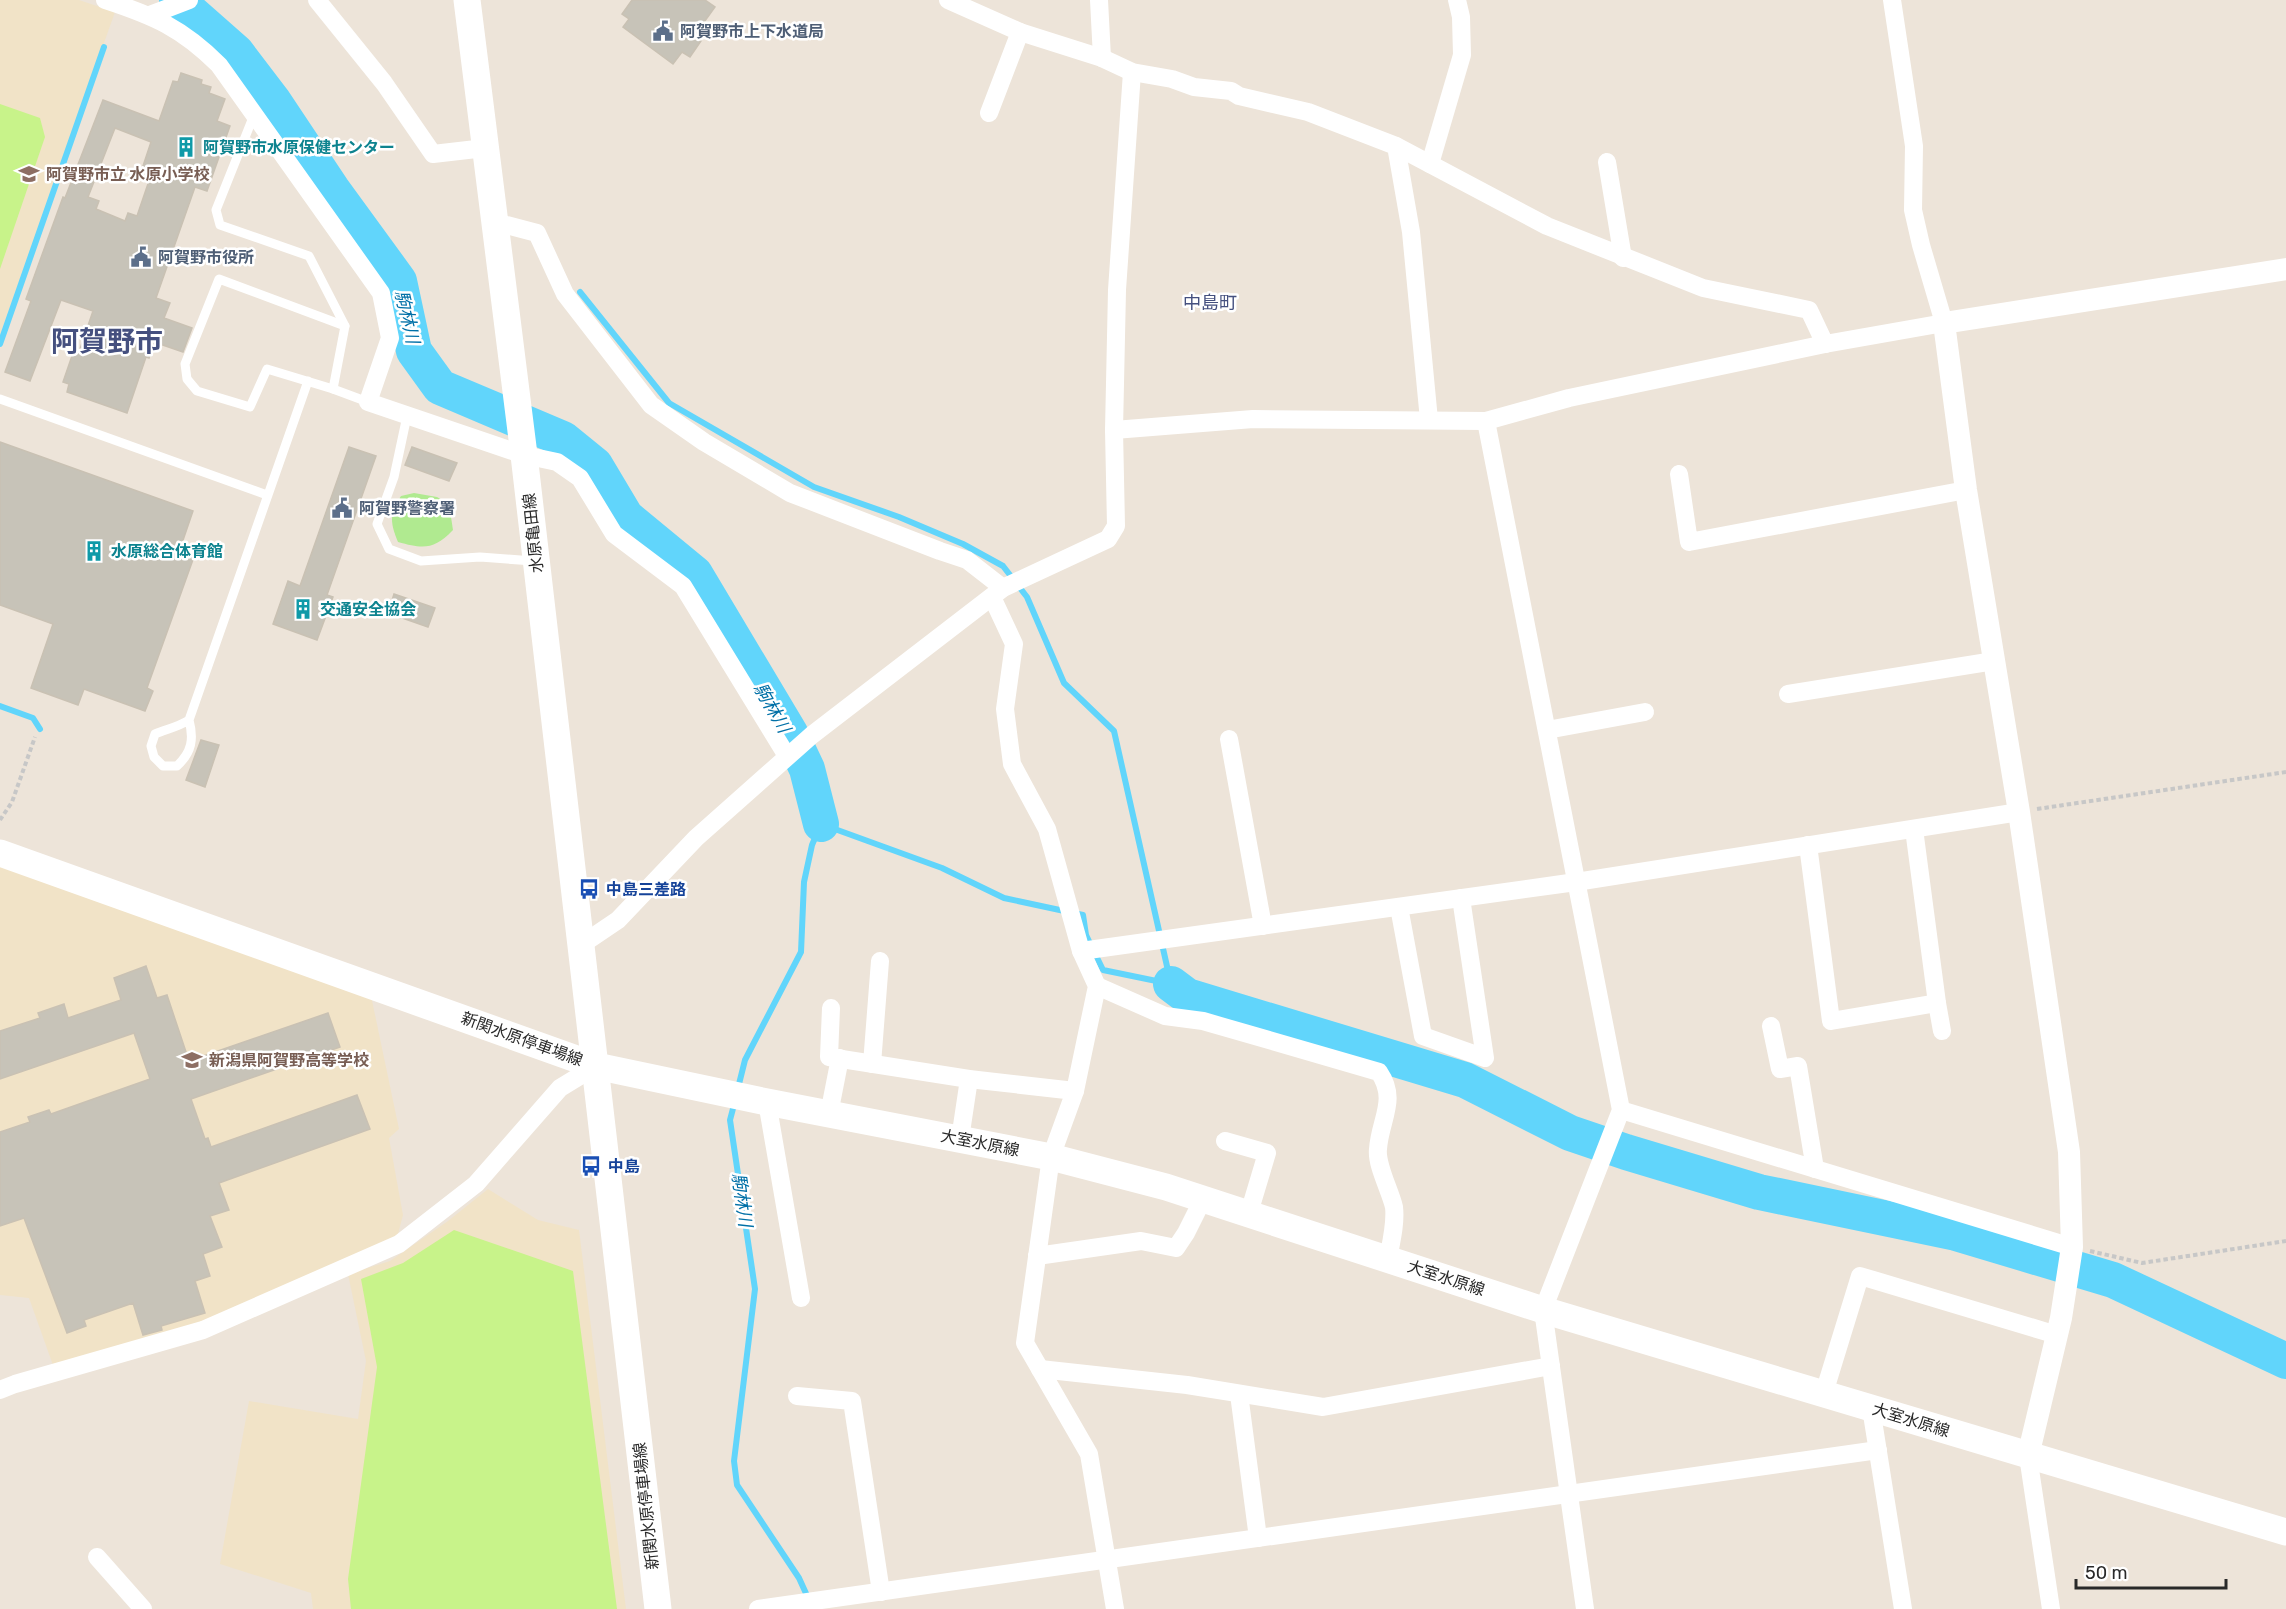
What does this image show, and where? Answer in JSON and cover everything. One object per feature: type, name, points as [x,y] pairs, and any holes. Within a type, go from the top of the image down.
[{"type":"main road","name":"水原亀田線","points":[[466,0],[518,402],[596,1066]]},
{"type":"main road","name":"新関水原停車場線","points":[[0,853],[596,1066],[658,1609]]},
{"type":"main road","name":"大室水原線","points":[[596,1066],[1051,1157],[1203,1198],[1543,1310],[2286,1532]]},
{"type":"street","points":[[105,0],[150,15],[175,27],[200,45],[219,65],[381,293],[390,338],[368,402],[407,416],[523,448],[557,462],[580,478],[614,534],[683,586],[787,756]]},
{"type":"street","points":[[150,15],[189,0]]},
{"type":"street","points":[[316,0],[384,83],[433,154],[485,148]]},
{"type":"street","points":[[948,0],[1020,32],[1102,58],[1132,72],[1172,79],[1194,87],[1231,91],[1239,96],[1308,112],[1396,146],[1547,226],[1623,258],[1703,288],[1809,310],[1825,344]]},
{"type":"street","points":[[1099,0],[1102,58]]},
{"type":"street","points":[[1430,164],[1462,55],[1461,17],[1457,0]]},
{"type":"street","points":[[1892,0],[1914,146],[1913,210],[1944,323],[1966,490],[2019,812],[2069,1152],[2072,1247],[2061,1318],[2028,1456],[2051,1609]]},
{"type":"street","points":[[989,113],[1020,32]]},
{"type":"street","points":[[581,945],[618,920],[696,838],[812,735],[998,593],[1108,539],[1116,526],[1114,430],[1117,290],[1132,72]]},
{"type":"street","points":[[1396,146],[1412,232],[1429,420]]},
{"type":"street","points":[[1606,162],[1623,258]]},
{"type":"street","points":[[495,222],[537,233],[565,294],[651,405],[704,442],[790,494],[968,560],[998,593],[1014,644],[1005,709],[1012,764],[1047,830],[1081,951],[1097,986],[1075,1091],[1051,1157],[1025,1343],[1089,1454],[1115,1609]]},
{"type":"street","points":[[1114,430],[1253,419],[1486,421],[1569,398],[1825,344],[2286,269]]},
{"type":"street","points":[[1486,421],[1621,1110],[1543,1310],[1585,1609]]},
{"type":"street","points":[[1679,474],[1689,542],[1966,490]]},
{"type":"street","points":[[1788,694],[1994,661]]},
{"type":"street","points":[[1547,730],[1645,712]]},
{"type":"street","points":[[1229,739],[1263,926]]},
{"type":"street","points":[[1081,951],[1576,882],[2019,812]]},
{"type":"street","points":[[1914,829],[1936,1003],[1942,1031]]},
{"type":"street","points":[[1808,845],[1831,1021],[1936,1003]]},
{"type":"street","points":[[1399,907],[1423,1036],[1485,1058],[1461,898]]},
{"type":"street","points":[[872,1064],[880,961]]},
{"type":"street","points":[[1097,986],[1165,1016],[1203,1021],[1379,1072],[1386,1083],[1389,1097],[1377,1150],[1394,1209],[1388,1259]]},
{"type":"street","points":[[831,1008],[829,1057],[969,1079],[1075,1091]]},
{"type":"street","points":[[1771,1026],[1780,1069],[1798,1066],[1815,1169]]},
{"type":"street","points":[[829,1114],[840,1058]]},
{"type":"street","points":[[0,1390],[203,1330],[399,1244],[476,1184],[560,1088],[596,1066]]},
{"type":"street","points":[[960,1139],[969,1079]]},
{"type":"street","points":[[767,1102],[801,1298]]},
{"type":"street","points":[[1621,1110],[2072,1247]]},
{"type":"street","points":[[1225,1141],[1267,1154],[1249,1213]]},
{"type":"street","points":[[1037,1256],[1141,1241],[1176,1248],[1203,1198]]},
{"type":"street","points":[[1824,1393],[1860,1276],[2057,1335]]},
{"type":"street","points":[[1040,1369],[1187,1385],[1323,1407],[1551,1366]]},
{"type":"street","points":[[1239,1394],[1258,1538]]},
{"type":"street","points":[[797,1396],[852,1401],[882,1592]]},
{"type":"street","points":[[1871,1408],[1903,1609]]},
{"type":"street","points":[[758,1609],[1878,1450]]},
{"type":"street","points":[[97,1557],[132,1606]]},
{"type":"lane","points":[[255,113],[216,210],[220,225],[309,256],[345,326],[333,389]]},
{"type":"lane","points":[[345,326],[219,279],[184,364],[187,380],[197,391],[250,408],[267,369],[368,402]]},
{"type":"lane","points":[[189,720],[155,734],[150,746],[154,757],[163,766],[177,766],[187,757],[192,744],[189,720],[308,381]]},
{"type":"lane","points":[[0,399],[267,495]]},
{"type":"lane","points":[[407,416],[394,477],[377,524],[389,549],[421,561],[480,557],[536,561]]},
{"type":"path","points":[[0,820],[12,802],[35,737]]},
{"type":"path","points":[[2019,812],[2286,772]]},
{"type":"path","points":[[2072,1247],[2142,1263],[2286,1241]]},
{"type":"shaded area","name":"阿賀野市立 水原小学校","points":[[0,0],[79,0],[115,12],[0,335]]},
{"type":"shaded area","name":"新潟県阿賀野高等学校","points":[[0,863],[370,991],[399,1129],[389,1138],[403,1215],[398,1234],[373,1251],[181,1331],[54,1368],[29,1298],[0,1295]]},
{"type":"shaded area","points":[[488,1189],[538,1220],[579,1230],[626,1609],[313,1609],[311,1593],[220,1564],[249,1401],[358,1419],[366,1361],[348,1274],[390,1261],[448,1221]]},
{"type":"green space","points":[[0,104],[40,118],[45,137],[0,269]]},
{"type":"green space","points":[[414,493],[437,497],[449,504],[453,530],[440,541],[428,546],[421,547],[398,542],[392,524],[394,508],[401,496]]},
{"type":"green space","points":[[454,1230],[573,1271],[617,1609],[351,1609],[348,1579],[377,1367],[361,1279],[403,1263]]},
{"type":"building","name":"阿賀野市上下水道局","points":[[632,0],[705,0],[715,7],[694,36],[701,41],[690,57],[682,52],[673,64],[623,27],[629,19],[622,14]]},
{"type":"building","points":[[181,73],[202,80],[201,84],[211,87],[209,93],[225,99],[217,121],[230,126],[207,191],[195,187],[156,298],[170,303],[164,318],[192,328],[183,352],[154,342],[149,358],[146,357],[127,413],[67,392],[69,384],[63,382],[74,350],[79,352],[93,311],[61,300],[30,381],[5,372],[31,301],[26,299],[63,197],[65,198],[103,100],[159,121],[173,81],[178,82]],"holes":[[[115,128],[151,142],[142,169],[152,172],[137,216],[128,213],[125,221],[96,209],[99,201],[88,197]]]},
{"type":"building","name":"水原総合体育館","points":[[0,442],[193,511],[180,549],[195,554],[147,688],[153,691],[145,711],[84,689],[78,705],[31,688],[53,624],[0,605]]},
{"type":"building","points":[[349,447],[376,456],[327,595],[333,597],[317,640],[273,624],[288,581],[300,586]]},
{"type":"building","points":[[412,447],[457,463],[449,481],[405,465]]},
{"type":"building","points":[[394,594],[435,608],[428,627],[388,613]]},
{"type":"building","points":[[201,740],[219,745],[205,787],[186,780]]},
{"type":"building","points":[[146,966],[157,998],[167,995],[189,1061],[328,1013],[340,1047],[191,1099],[205,1139],[208,1138],[211,1147],[357,1095],[370,1129],[219,1183],[229,1210],[210,1216],[222,1247],[203,1254],[210,1276],[195,1281],[205,1313],[161,1326],[162,1330],[143,1335],[133,1303],[84,1320],[86,1326],[67,1333],[24,1218],[0,1226],[0,1132],[30,1122],[28,1117],[49,1110],[51,1114],[150,1079],[134,1033],[0,1079],[0,1031],[40,1018],[38,1013],[64,1004],[68,1018],[121,1000],[114,978]]},
{"type":"waterway","name":"駒林川","points":[[177,0],[236,52],[274,102],[332,189],[399,281],[414,351],[440,387],[563,439],[595,465],[626,517],[695,574],[790,733],[807,769],[821,824]]},
{"type":"waterway","points":[[0,344],[104,47]]},
{"type":"waterway","points":[[580,292],[669,403],[814,487],[899,517],[963,544],[1003,566],[1027,597],[1064,683],[1114,731],[1171,984],[1103,970],[1086,935],[1083,915],[1004,898],[942,868],[821,824],[812,845],[804,882],[801,952],[745,1060],[738,1088]]},
{"type":"waterway","points":[[0,706],[33,718],[40,729]]},
{"type":"waterway","points":[[1171,984],[1187,996],[1465,1080],[1570,1133],[1626,1152],[1759,1192],[1956,1233],[2113,1280],[2286,1361]]},
{"type":"waterway","name":"駒林川","points":[[735,1101],[730,1120],[755,1289],[734,1461],[737,1485],[799,1578],[809,1600]]},
{"type":"place","name":"阿賀野市上下水道局","points":[[663,31]]},
{"type":"place","name":"阿賀野市水原保健センター","points":[[186,147]]},
{"type":"place","name":"阿賀野市立 水原小学校","points":[[29,174]]},
{"type":"place","name":"阿賀野市役所","points":[[141,257]]},
{"type":"place","name":"阿賀野警察署","points":[[342,508]]},
{"type":"place","name":"水原総合体育館","points":[[94,551]]},
{"type":"place","name":"交通安全協会","points":[[303,609]]},
{"type":"place","name":"中島三差路","points":[[589,889]]},
{"type":"place","name":"新潟県阿賀野高等学校","points":[[192,1060]]},
{"type":"place","name":"中島","points":[[591,1166]]},
{"type":"district","name":"中島町","points":[[1210,303]]},
{"type":"district","name":"阿賀野市","points":[[107,341]]}]
